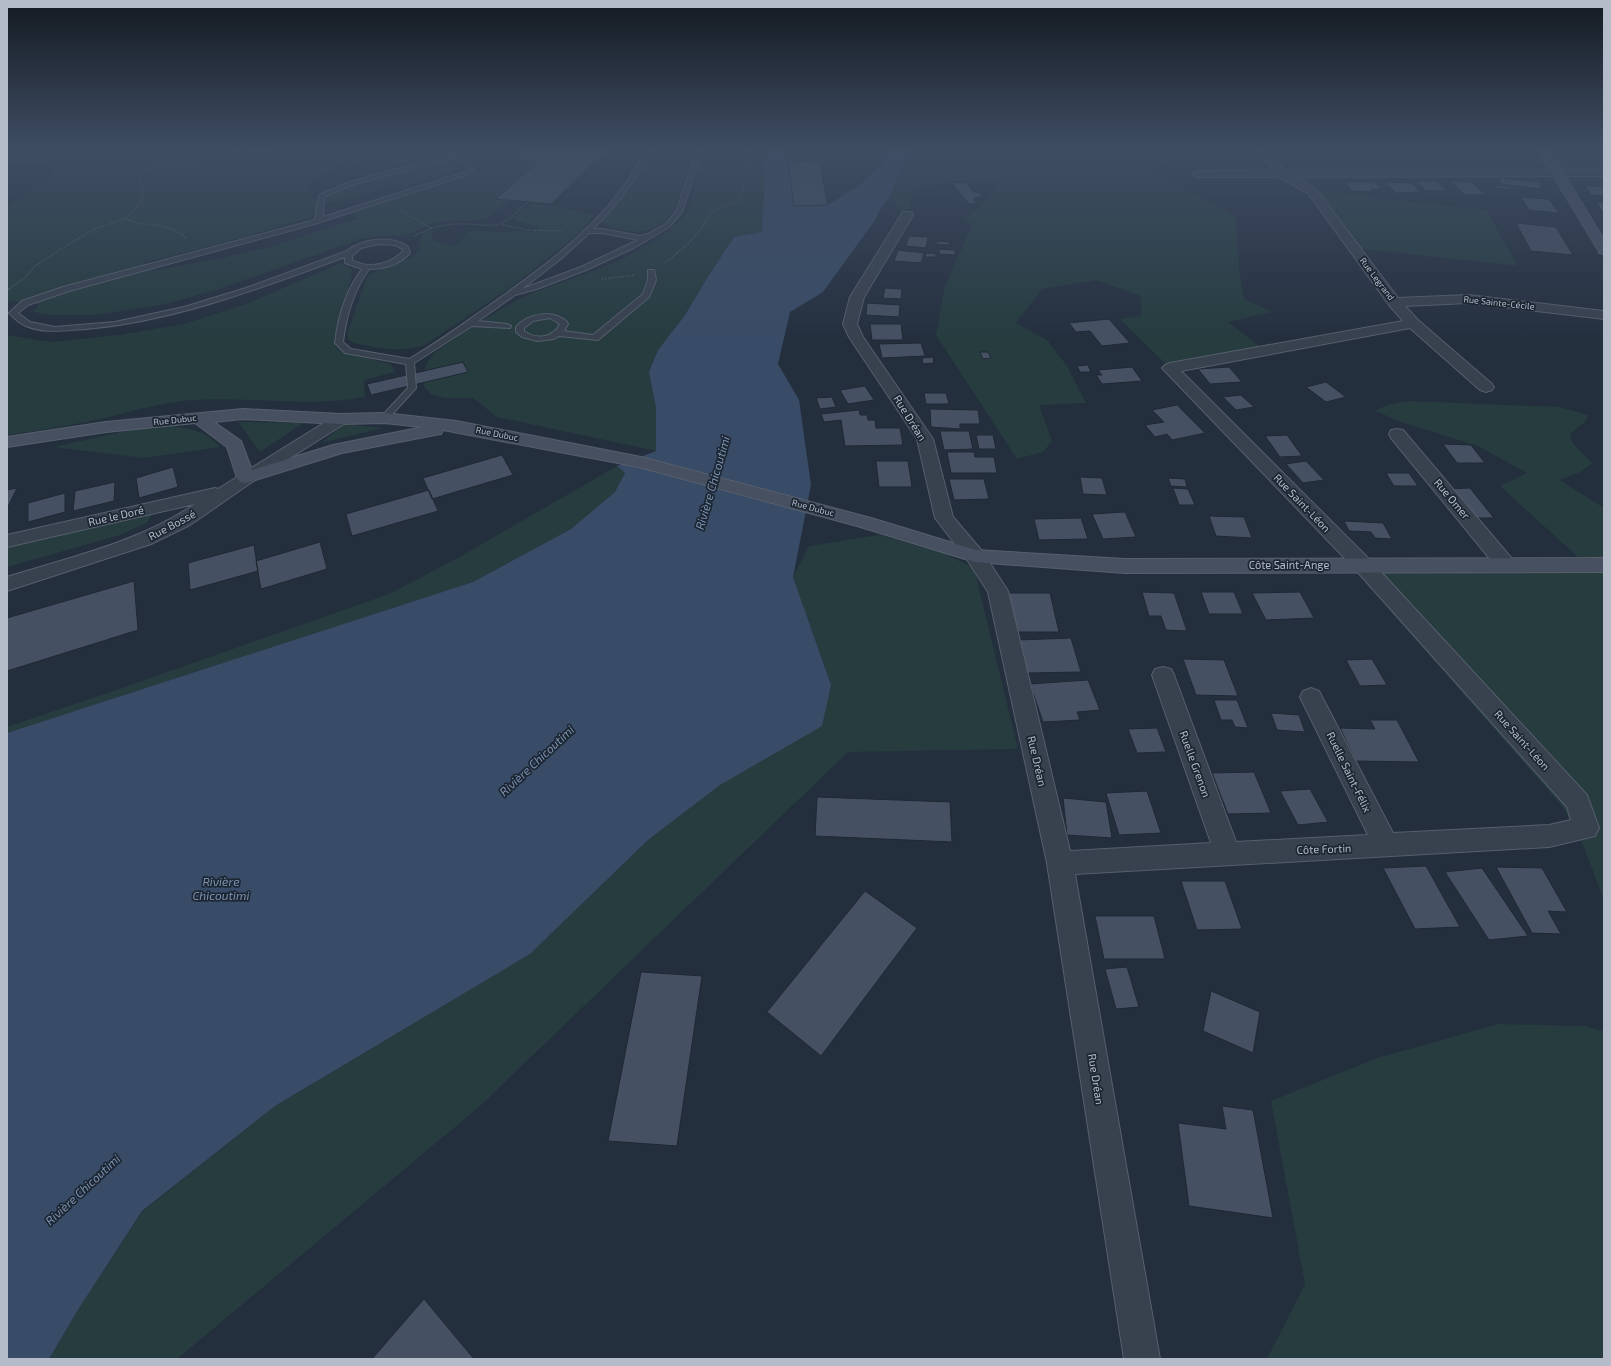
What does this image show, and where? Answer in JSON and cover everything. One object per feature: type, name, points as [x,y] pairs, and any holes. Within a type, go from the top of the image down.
[{"type":"street","name":"Rue Legrand","points":[[1327,212],[1394,302],[1412,323],[1486,387]]},
{"type":"street","points":[[1581,212],[1604,250]]},
{"type":"street","name":"Rue Dréan","points":[[907,215],[857,297],[850,324],[856,337],[925,439],[944,518],[975,556],[998,591],[1060,863],[1142,1359]]},
{"type":"street","name":"Rue Sainte-Cécile","points":[[1394,302],[1468,299],[1604,315]]},
{"type":"street","name":"Rue Saint-Léon","points":[[1412,323],[1170,368],[1362,564],[1578,802],[1586,828]]},
{"type":"street","name":"Rue Dubuc","points":[[7,442],[106,427],[243,414],[341,419],[384,418],[456,426],[641,462],[864,522],[975,556]]},
{"type":"street","points":[[198,418],[235,446],[246,478],[339,449],[456,426]]},
{"type":"street","name":"Rue Bossé","points":[[7,584],[144,540],[183,521],[246,478],[341,419]]},
{"type":"street","name":"Rue Omer","points":[[1398,434],[1506,564]]},
{"type":"street","name":"Rue le Doré","points":[[7,541],[226,492]]},
{"type":"street","name":"Côte Saint-Ange","points":[[975,556],[1125,566],[1362,564],[1604,565]]},
{"type":"street","name":"Ruelle Grenon","points":[[1163,674],[1227,853]]},
{"type":"street","name":"Ruelle Saint-Félix","points":[[1311,697],[1386,846]]},
{"type":"street","name":"Côte Fortin","points":[[1060,863],[1549,836],[1586,828]]},
{"type":"lane","points":[[318,221],[320,212]]},
{"type":"lane","points":[[346,212],[318,221],[66,289],[25,303],[12,314],[28,324],[55,329],[115,324],[186,309],[249,290],[349,253],[361,246],[378,242],[388,242],[402,245],[406,248],[406,252],[396,261],[367,267],[352,264],[348,261],[347,258],[349,253]]},
{"type":"lane","points":[[367,267],[360,275],[353,292],[340,329],[339,343],[348,351],[410,362],[432,350],[529,282],[588,231],[606,212]]},
{"type":"lane","points":[[510,295],[544,285],[601,263],[667,226],[679,212]]},
{"type":"lane","points":[[588,231],[603,231],[640,238],[650,236]]},
{"type":"lane","points":[[558,333],[564,324],[550,316],[531,319],[520,327],[520,332],[524,336],[531,338],[550,337],[558,333],[596,338],[646,295],[652,280],[651,272]]},
{"type":"lane","points":[[470,323],[507,326]]},
{"type":"lane","points":[[384,418],[412,388],[410,362]]},
{"type":"path","points":[[7,290],[26,277],[34,267],[69,244],[95,229],[125,218],[133,212]]},
{"type":"path","points":[[402,212],[432,229]]},
{"type":"path","points":[[497,224],[503,222],[516,212]]},
{"type":"path","points":[[125,218],[132,222],[152,223],[182,233],[188,242]]},
{"type":"path","points":[[402,245],[421,232],[457,224],[497,224],[527,230],[588,231]]},
{"type":"green space","points":[[7,212],[314,212],[311,217],[245,237],[143,263],[152,271],[218,259],[270,247],[360,218],[348,214],[355,212],[495,212],[488,217],[476,221],[451,220],[434,223],[405,236],[382,236],[361,239],[219,289],[166,304],[95,315],[50,315],[33,312],[39,304],[7,301]]},
{"type":"green space","points":[[521,212],[581,212],[594,215],[581,232],[511,287],[425,345],[407,349],[390,349],[354,343],[348,339],[347,333],[368,275],[412,257],[420,249],[419,245],[423,232],[428,230],[434,231],[431,236],[434,241],[455,246],[471,230],[506,233],[513,230],[532,232],[539,228],[512,219]]},
{"type":"green space","points":[[609,212],[672,212],[666,220],[657,227],[641,232],[609,226],[603,223],[603,220]]},
{"type":"green space","points":[[686,212],[763,212],[762,232],[734,237],[685,315],[658,350],[649,372],[656,408],[656,451],[497,417],[473,398],[444,398],[431,394],[424,387],[424,382],[468,372],[463,362],[425,371],[426,365],[433,355],[457,337],[523,297],[602,268],[624,258],[654,241],[675,225]]},
{"type":"green space","points":[[974,212],[1226,212],[1236,217],[1239,270],[1244,299],[1272,312],[1228,322],[1264,350],[1170,368],[1120,319],[1141,315],[1141,296],[1096,280],[1042,289],[1016,323],[1047,340],[1067,366],[1086,403],[1039,405],[1052,441],[1043,452],[1017,459],[936,335],[945,286],[972,225],[965,219]]},
{"type":"green space","points":[[1327,212],[1487,212],[1518,266],[1354,248]]},
{"type":"green space","points":[[341,263],[352,269],[351,279],[334,339],[336,347],[342,352],[391,364],[395,372],[364,380],[365,397],[322,402],[236,399],[182,401],[84,422],[7,435],[7,335],[51,342],[119,335],[184,324],[249,303]]},
{"type":"green space","points":[[1410,401],[1560,407],[1588,415],[1586,421],[1570,434],[1573,444],[1593,463],[1580,472],[1560,480],[1604,508],[1604,900],[1583,845],[1563,807],[1354,570],[1589,567],[1500,486],[1527,473],[1478,446],[1404,423],[1375,411],[1387,405]]},
{"type":"green space","points":[[238,422],[303,423],[260,452]]},
{"type":"green space","points":[[345,424],[383,428],[321,443]]},
{"type":"green space","points":[[165,425],[195,430],[207,436],[220,447],[144,458],[53,447],[140,428]]},
{"type":"green space","points":[[617,466],[625,473],[615,492],[571,529],[473,582],[7,733],[7,727],[389,594],[456,559]]},
{"type":"green space","points":[[150,510],[152,515],[147,523],[120,535],[7,567],[7,543]]},
{"type":"green space","points":[[879,535],[943,553],[974,568],[1018,749],[848,752],[479,1107],[177,1359],[49,1359],[76,1313],[142,1212],[275,1106],[530,954],[648,840],[720,785],[831,685],[793,577],[809,546]]},
{"type":"green space","points":[[1498,1024],[1586,1026],[1604,1032],[1604,1359],[1267,1359],[1305,1284],[1271,1101],[1377,1058]]},
{"type":"water","name":"Rivière Chicoutimi","points":[[763,212],[879,212],[875,220],[823,292],[790,312],[778,364],[799,400],[811,485],[793,577],[831,685],[822,726],[720,785],[648,840],[530,954],[275,1106],[142,1211],[76,1313],[49,1359],[7,1359],[7,733],[473,582],[571,529],[615,492],[625,473],[617,466],[656,451],[656,408],[649,372],[658,350],[685,315],[734,237],[762,232]]},
{"type":"building","points":[[1516,223],[1556,227],[1573,255],[1531,251]]},
{"type":"building","points":[[909,236],[928,237],[926,248],[906,246]]},
{"type":"building","points":[[937,241],[950,242],[949,245],[936,244]]},
{"type":"building","points":[[939,249],[955,250],[955,255],[939,254]]},
{"type":"building","points":[[898,250],[924,253],[921,263],[894,261]]},
{"type":"building","points":[[926,253],[936,254],[936,257],[925,257]]},
{"type":"building","points":[[885,288],[902,289],[901,299],[883,298]]},
{"type":"building","points":[[867,303],[900,305],[899,317],[866,315]]},
{"type":"building","points":[[1109,319],[1130,343],[1102,346],[1090,331],[1076,332],[1069,323]]},
{"type":"building","points":[[870,324],[901,324],[903,340],[872,340]]},
{"type":"building","points":[[921,343],[925,356],[882,358],[879,344]]},
{"type":"building","points":[[980,352],[988,352],[991,358],[983,359]]},
{"type":"building","points":[[933,357],[934,363],[923,364],[922,358]]},
{"type":"building","points":[[463,362],[468,372],[371,395],[367,384]]},
{"type":"building","points":[[1088,365],[1091,372],[1080,372],[1077,366]]},
{"type":"building","points":[[1132,367],[1142,381],[1102,384],[1096,375],[1102,375],[1098,370]]},
{"type":"building","points":[[1229,367],[1242,382],[1210,384],[1198,369]]},
{"type":"building","points":[[1326,382],[1346,397],[1326,402],[1306,387]]},
{"type":"building","points":[[865,386],[874,400],[848,404],[840,390]]},
{"type":"building","points":[[924,393],[946,393],[949,404],[926,404]]},
{"type":"building","points":[[1241,395],[1254,407],[1236,410],[1223,397]]},
{"type":"building","points":[[832,397],[836,407],[820,409],[816,398]]},
{"type":"building","points":[[1177,405],[1205,433],[1172,440],[1167,434],[1155,437],[1145,425],[1164,422],[1152,410]]},
{"type":"building","points":[[930,409],[978,410],[980,424],[960,424],[960,429],[931,427]]},
{"type":"building","points":[[859,410],[860,415],[867,415],[868,420],[875,420],[876,428],[900,428],[903,445],[845,446],[841,420],[824,422],[821,414]]},
{"type":"building","points":[[940,431],[969,431],[973,449],[944,450]]},
{"type":"building","points":[[976,435],[993,435],[996,449],[979,449]]},
{"type":"building","points":[[1287,435],[1302,456],[1280,457],[1265,436]]},
{"type":"building","points":[[1443,444],[1471,445],[1485,463],[1457,463]]},
{"type":"building","points":[[947,452],[974,452],[975,457],[994,457],[997,473],[951,473]]},
{"type":"building","points":[[502,455],[513,475],[432,499],[423,478]]},
{"type":"building","points":[[876,461],[908,461],[912,487],[879,487]]},
{"type":"building","points":[[1306,461],[1324,480],[1303,483],[1286,464]]},
{"type":"building","points":[[173,467],[178,487],[139,498],[136,478]]},
{"type":"building","points":[[1386,473],[1409,473],[1418,486],[1394,486]]},
{"type":"building","points":[[1080,477],[1102,478],[1107,495],[1083,494]]},
{"type":"building","points":[[1168,478],[1185,479],[1187,487],[1171,486]]},
{"type":"building","points":[[949,479],[984,479],[989,499],[954,500]]},
{"type":"building","points":[[115,482],[114,501],[73,511],[75,491]]},
{"type":"building","points":[[17,488],[7,509],[7,490]]},
{"type":"building","points":[[1173,488],[1188,489],[1195,505],[1179,505]]},
{"type":"building","points":[[1470,488],[1494,518],[1469,518],[1446,489]]},
{"type":"building","points":[[429,490],[438,511],[352,536],[346,514]]},
{"type":"building","points":[[65,493],[65,512],[28,522],[28,503]]},
{"type":"building","points":[[1125,512],[1136,537],[1103,539],[1092,514]]},
{"type":"building","points":[[1209,516],[1244,517],[1252,538],[1216,536]]},
{"type":"building","points":[[1081,518],[1088,539],[1039,540],[1034,519]]},
{"type":"building","points":[[1344,521],[1383,523],[1392,539],[1375,538],[1371,532],[1349,531]]},
{"type":"building","points":[[320,542],[327,569],[261,589],[256,561]]},
{"type":"building","points":[[254,545],[258,571],[190,590],[188,563]]},
{"type":"building","points":[[134,581],[138,630],[7,671],[7,618]]},
{"type":"building","points":[[1142,592],[1174,593],[1187,631],[1166,630],[1161,616],[1149,616]]},
{"type":"building","points":[[1201,592],[1234,592],[1243,614],[1209,614]]},
{"type":"building","points":[[1300,592],[1314,618],[1266,620],[1252,593]]},
{"type":"building","points":[[1006,593],[1050,593],[1059,632],[1014,632]]},
{"type":"building","points":[[1071,638],[1081,672],[1027,673],[1018,640]]},
{"type":"building","points":[[1183,659],[1224,660],[1238,696],[1196,695]]},
{"type":"building","points":[[1372,659],[1387,685],[1360,686],[1346,660]]},
{"type":"building","points":[[1088,680],[1100,710],[1077,712],[1080,720],[1043,722],[1030,684]]},
{"type":"building","points":[[1214,700],[1237,700],[1248,728],[1235,727],[1232,720],[1221,720]]},
{"type":"building","points":[[1271,713],[1299,715],[1305,732],[1277,730]]},
{"type":"building","points":[[1370,720],[1397,720],[1419,762],[1356,761],[1340,728],[1375,729]]},
{"type":"building","points":[[1157,728],[1166,752],[1137,753],[1128,729]]},
{"type":"building","points":[[1254,772],[1271,813],[1228,814],[1212,773]]},
{"type":"building","points":[[1310,789],[1328,822],[1298,825],[1280,791]]},
{"type":"building","points":[[1147,791],[1161,833],[1119,835],[1106,793]]},
{"type":"building","points":[[817,797],[950,802],[952,842],[815,836]]},
{"type":"building","points":[[1063,798],[1106,802],[1112,838],[1067,835]]},
{"type":"building","points":[[1426,866],[1460,927],[1415,929],[1383,868]]},
{"type":"building","points":[[1496,867],[1542,868],[1567,912],[1548,911],[1561,934],[1532,933]]},
{"type":"building","points":[[1482,868],[1528,936],[1489,940],[1445,872]]},
{"type":"building","points":[[1181,881],[1225,881],[1242,929],[1197,930]]},
{"type":"building","points":[[865,891],[917,928],[821,1056],[767,1012]]},
{"type":"building","points":[[1095,916],[1154,916],[1165,959],[1104,959]]},
{"type":"building","points":[[1127,967],[1139,1007],[1116,1009],[1105,969]]},
{"type":"building","points":[[641,972],[702,976],[677,1146],[608,1141]]},
{"type":"building","points":[[1211,991],[1260,1012],[1253,1053],[1203,1031]]},
{"type":"building","points":[[1222,1106],[1253,1110],[1273,1218],[1189,1206],[1178,1123],[1226,1129]]},
{"type":"building","points":[[424,1299],[474,1359],[372,1359]]}]
